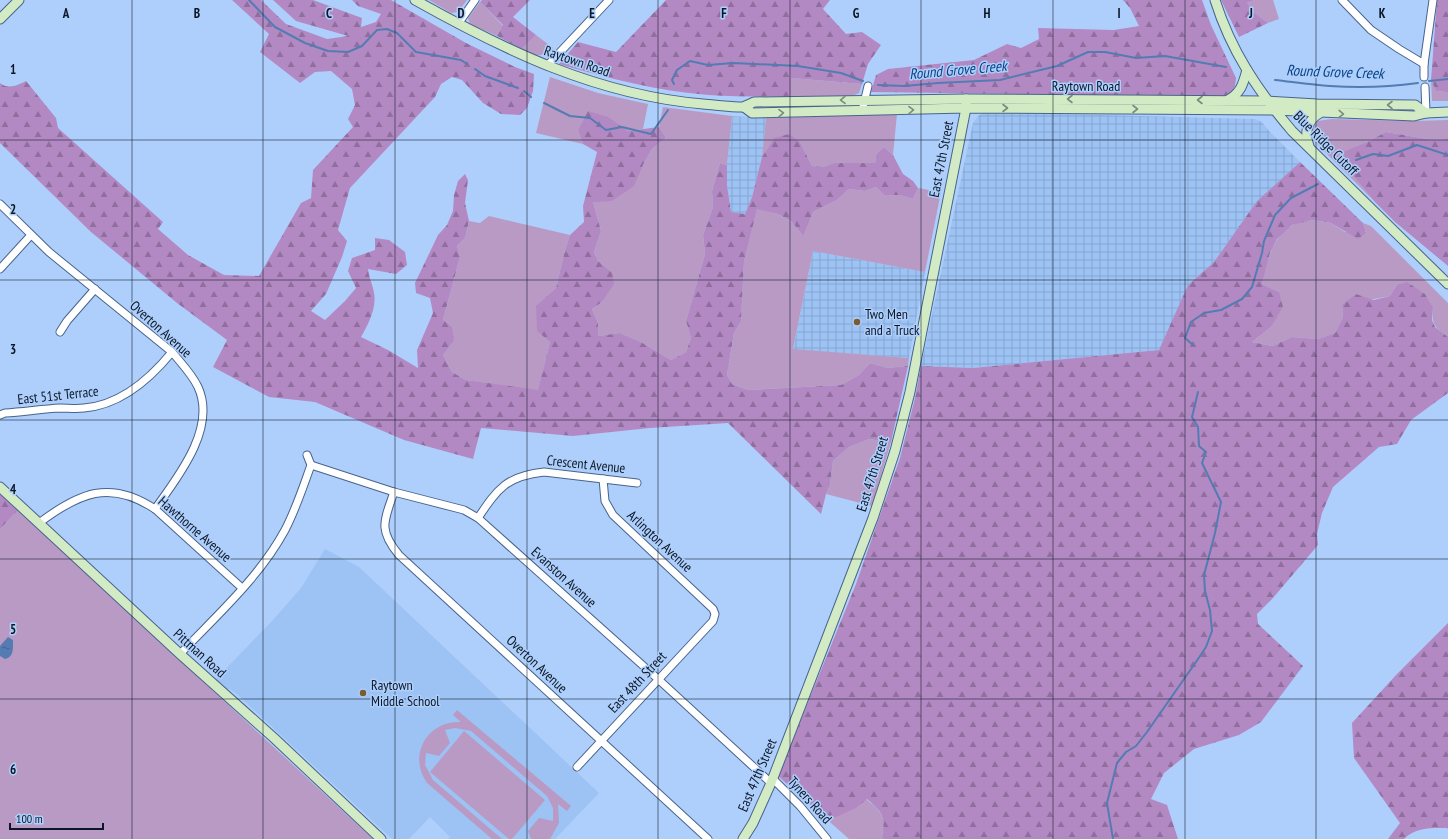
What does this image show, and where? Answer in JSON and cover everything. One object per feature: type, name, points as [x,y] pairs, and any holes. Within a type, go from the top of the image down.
[{"type":"main road","points":[[0,19],[19,0]]},
{"type":"main road","name":"Raytown Road","points":[[415,0],[510,51],[547,66],[611,88],[690,103],[744,107],[754,102],[864,100],[1274,110],[1414,116],[1426,113],[1448,112]]},
{"type":"main road","name":"Blue Ridge Cutoff","points":[[1215,0],[1230,39],[1247,70],[1274,110],[1292,131],[1448,284]]},
{"type":"main road","points":[[1227,100],[1238,94],[1242,89],[1247,70]]},
{"type":"main road","name":"Raytown Road","points":[[744,107],[752,113],[862,111],[966,103],[1227,100],[1317,104],[1415,105],[1426,113]]},
{"type":"main road","name":"East 47th Street","points":[[743,839],[753,823],[772,780],[874,518],[895,451],[910,392],[966,103]]},
{"type":"main road","points":[[1310,148],[1307,140],[1306,129],[1311,120],[1320,113]]},
{"type":"main road","name":"Pittman Road","points":[[0,487],[180,654],[274,738],[381,839]]},
{"type":"street","points":[[458,24],[475,0]]},
{"type":"street","points":[[547,66],[609,0]]},
{"type":"street","points":[[1342,0],[1371,30],[1398,49],[1424,64]]},
{"type":"street","points":[[1424,76],[1424,64],[1432,0]]},
{"type":"street","points":[[862,111],[868,86]]},
{"type":"street","points":[[1425,87],[1426,113]]},
{"type":"street","name":"Overton Avenue","points":[[0,204],[49,252],[172,352],[198,387],[203,403],[203,419],[199,434],[178,476],[155,510]]},
{"type":"street","points":[[0,269],[31,235]]},
{"type":"street","points":[[60,332],[67,321],[95,289]]},
{"type":"street","name":"East 51st Terrace","points":[[0,415],[60,408],[85,408],[99,406],[132,391],[147,380],[172,352]]},
{"type":"street","points":[[180,654],[266,560],[284,531],[299,501],[311,465],[307,455]]},
{"type":"street","name":"Evanston Avenue","points":[[311,465],[394,492],[464,510],[478,518],[772,780]]},
{"type":"street","name":"Crescent Avenue","points":[[478,518],[494,495],[506,482],[519,476],[544,472],[638,483]]},
{"type":"street","name":"Arlington Avenue","points":[[603,479],[605,501],[613,515],[713,609],[715,614]]},
{"type":"street","name":"Hawthorne Avenue","points":[[39,523],[69,502],[85,496],[118,492],[143,502],[155,510],[242,588]]},
{"type":"street","name":"Overton Avenue","points":[[394,492],[384,525],[389,543],[399,555],[708,839]]},
{"type":"street","name":"East 48th Street","points":[[577,767],[713,621],[715,614]]},
{"type":"street","name":"Tyners Road","points":[[772,780],[800,806],[827,839]]},
{"type":"shaded area","points":[[429,0],[467,0],[458,12],[451,13]]},
{"type":"shaded area","points":[[1255,0],[1273,0],[1279,19],[1268,23],[1256,14],[1247,3]]},
{"type":"shaded area","points":[[480,2],[503,26],[497,36],[470,24],[468,18]]},
{"type":"shaded area","points":[[536,35],[553,48],[541,55],[534,55],[522,49]]},
{"type":"shaded area","points":[[550,77],[598,93],[648,104],[643,129],[628,131],[608,118],[578,131],[583,144],[536,133]]},
{"type":"shaded area","points":[[791,78],[862,84],[859,93],[850,97],[791,97]]},
{"type":"shaded area","points":[[1431,80],[1436,91],[1448,92],[1448,101],[1432,101]]},
{"type":"shaded area","points":[[663,107],[732,116],[727,165],[720,163],[712,191],[713,207],[703,235],[705,254],[686,321],[691,338],[686,352],[671,360],[641,342],[620,333],[598,336],[598,323],[592,309],[602,302],[612,272],[598,261],[594,252],[601,231],[593,202],[643,165],[652,149],[666,138],[659,127]]},
{"type":"shaded area","points":[[985,112],[1255,119],[1262,122],[1300,162],[1257,201],[1214,262],[1188,285],[1160,350],[973,368],[921,366],[973,123],[978,116]]},
{"type":"shaded area","points":[[897,114],[893,155],[884,147],[877,153],[875,163],[834,163],[823,167],[812,166],[800,142],[774,138],[762,157],[766,118]]},
{"type":"shaded area","points":[[732,116],[766,118],[762,157],[752,197],[745,214],[731,212],[727,185],[727,165]]},
{"type":"shaded area","points":[[1331,119],[1415,121],[1448,120],[1448,139],[1433,140],[1386,132],[1365,143],[1361,184],[1375,202],[1315,142],[1312,131],[1318,121]]},
{"type":"shaded area","points":[[876,187],[884,195],[900,195],[913,199],[918,188],[941,192],[925,272],[813,251],[793,349],[909,358],[908,366],[887,368],[870,363],[859,375],[841,385],[748,390],[732,384],[727,375],[734,333],[741,321],[744,262],[757,208],[778,214],[793,223],[802,235],[813,212],[837,200],[849,189],[865,191]]},
{"type":"shaded area","points":[[489,216],[570,235],[556,288],[536,307],[550,342],[538,391],[466,380],[452,372],[443,355],[454,341],[443,320],[460,257],[457,246],[465,238],[469,221],[480,223]]},
{"type":"shaded area","points":[[1312,220],[1331,223],[1345,232],[1366,233],[1363,223],[1371,226],[1448,303],[1448,337],[1435,325],[1433,319],[1433,308],[1397,285],[1390,296],[1342,305],[1343,317],[1335,333],[1318,339],[1292,337],[1272,346],[1252,342],[1271,327],[1279,292],[1262,284],[1268,260],[1274,245],[1284,231],[1291,226]]},
{"type":"shaded area","points":[[813,251],[925,272],[909,358],[793,350]]},
{"type":"shaded area","points":[[869,439],[891,442],[872,506],[826,494],[830,485],[833,461],[849,447]]},
{"type":"shaded area","points":[[18,510],[373,839],[0,839],[0,529]]},
{"type":"shaded area","name":"Raytown Middle School","points":[[325,549],[359,567],[599,793],[555,839],[448,839],[450,837],[430,817],[409,839],[392,839],[239,696],[230,689],[225,689],[214,681],[272,621],[301,588]]},
{"type":"shaded area","points":[[457,710],[571,806],[567,811],[558,804],[559,823],[550,839],[531,839],[528,831],[539,818],[553,821],[553,808],[547,796],[471,731],[455,728],[445,730],[450,743],[439,756],[426,753],[425,765],[433,780],[502,839],[492,839],[427,783],[421,772],[419,761],[420,751],[424,741],[430,733],[439,727],[449,723],[461,722],[453,715]]},
{"type":"shaded area","points":[[464,731],[545,800],[512,839],[509,839],[430,772]]},
{"type":"shaded area","points":[[866,799],[877,808],[882,816],[883,839],[849,839],[814,808],[834,818]]},
{"type":"green space","points":[[232,0],[261,0],[286,24],[327,39],[348,36],[296,21],[273,0],[313,0],[362,18],[361,27],[376,22],[381,14],[358,6],[352,0],[391,0],[466,43],[515,67],[534,74],[533,91],[527,108],[520,115],[501,114],[483,103],[462,80],[452,77],[441,84],[435,97],[350,188],[338,230],[347,241],[342,257],[326,294],[311,311],[325,320],[356,288],[348,271],[352,258],[375,250],[375,238],[389,240],[405,252],[407,265],[396,274],[368,269],[375,298],[373,310],[361,337],[388,350],[418,368],[417,350],[433,313],[430,298],[416,293],[415,283],[438,235],[447,225],[453,211],[454,195],[458,181],[465,174],[468,180],[465,203],[469,221],[465,238],[457,246],[460,257],[443,320],[452,327],[454,341],[443,355],[452,372],[466,380],[538,390],[550,342],[537,331],[536,306],[556,288],[570,235],[584,222],[583,206],[597,152],[583,144],[578,131],[588,111],[608,117],[628,131],[659,127],[666,138],[652,149],[634,186],[612,201],[593,202],[601,231],[594,252],[598,261],[612,272],[614,284],[602,302],[592,309],[598,323],[598,336],[620,333],[641,342],[671,360],[686,352],[691,338],[686,321],[705,254],[703,235],[713,207],[712,191],[720,163],[727,165],[727,185],[731,212],[745,214],[752,197],[762,157],[774,138],[789,134],[800,142],[812,166],[823,167],[834,163],[875,163],[877,153],[884,147],[893,155],[903,174],[913,181],[918,188],[913,199],[900,195],[884,195],[876,187],[865,191],[849,189],[837,200],[813,212],[803,236],[792,222],[778,214],[757,209],[744,262],[741,321],[734,333],[727,375],[732,384],[748,390],[841,385],[859,375],[870,363],[887,368],[908,366],[891,442],[869,439],[849,447],[833,461],[830,485],[821,514],[728,423],[650,428],[573,436],[481,428],[473,459],[404,440],[315,402],[269,397],[213,367],[227,340],[177,303],[91,232],[0,143],[0,83],[10,86],[26,81],[56,118],[58,128],[163,222],[158,229],[188,255],[224,275],[259,276],[301,203],[311,198],[313,170],[353,127],[348,119],[355,105],[352,89],[331,71],[315,72],[300,83],[260,52],[269,34]]},
{"type":"green space","points":[[482,0],[530,0],[513,17],[536,35],[522,49],[497,36],[503,25],[480,2]]},
{"type":"green space","points":[[666,0],[830,0],[823,9],[846,34],[862,32],[881,45],[868,64],[862,84],[791,78],[791,97],[718,96],[689,93],[614,79],[559,64],[578,42],[616,52]]},
{"type":"green space","points":[[1123,0],[1202,0],[1211,25],[1236,78],[1235,86],[1232,91],[1220,97],[871,92],[876,75],[888,69],[974,60],[1007,44],[1021,48],[1039,39],[1038,28],[1114,30],[1139,26],[1130,8]]},
{"type":"green space","points":[[1221,0],[1255,0],[1247,3],[1256,14],[1268,23],[1239,37]]},
{"type":"green space","points":[[1437,0],[1448,0],[1448,92],[1436,91],[1431,80]]},
{"type":"green space","points":[[1386,132],[1433,140],[1448,139],[1448,266],[1395,222],[1375,202],[1340,159],[1343,152]]},
{"type":"green space","points":[[1300,162],[1363,223],[1366,233],[1358,239],[1331,223],[1312,220],[1292,225],[1277,239],[1270,253],[1262,284],[1279,292],[1283,307],[1271,327],[1252,342],[1272,346],[1292,337],[1318,339],[1335,333],[1343,317],[1342,305],[1356,294],[1374,300],[1390,296],[1397,285],[1407,282],[1425,294],[1433,308],[1432,320],[1435,327],[1448,337],[1448,393],[1411,420],[1397,444],[1379,447],[1333,487],[1322,513],[1317,534],[1318,545],[1273,598],[1257,614],[1258,624],[1303,666],[1261,722],[1239,735],[1194,749],[1164,773],[1151,799],[1167,805],[1178,839],[883,839],[882,816],[877,808],[867,799],[856,808],[834,818],[814,808],[778,776],[856,584],[900,458],[915,398],[921,366],[973,368],[1159,350],[1188,285],[1214,262],[1257,201]]},
{"type":"green space","points":[[0,493],[18,510],[0,529]]},
{"type":"green space","points":[[1448,623],[1448,829],[1424,829],[1414,832],[1404,839],[1388,839],[1400,823],[1354,758],[1352,723],[1397,674]]},
{"type":"water","points":[[8,637],[13,640],[13,649],[10,656],[5,659],[0,656],[0,646]]},
{"type":"waterway","name":"Round Grove Creek","points":[[249,0],[275,27],[305,43],[328,51],[348,52],[362,46],[377,30],[387,29],[397,33],[416,52],[461,60],[467,64]]},
{"type":"waterway","name":"Round Grove Creek","points":[[878,85],[904,86],[1000,80],[1057,66],[1088,52],[1105,52],[1136,58],[1165,56],[1226,67]]},
{"type":"waterway","name":"Round Grove Creek","points":[[674,84],[672,80],[677,70],[690,61],[708,65],[733,63],[798,66],[841,73],[863,81]]},
{"type":"waterway","name":"Round Grove Creek","points":[[475,69],[485,76],[518,88]]},
{"type":"waterway","name":"Round Grove Creek","points":[[1429,81],[1448,79]]},
{"type":"waterway","name":"Round Grove Creek","points":[[1275,80],[1316,85],[1352,87],[1418,83]]},
{"type":"waterway","name":"Round Grove Creek","points":[[524,91],[531,97]]},
{"type":"waterway","name":"Round Grove Creek","points":[[544,103],[570,116],[590,118],[606,130],[622,127],[651,134],[668,110]]},
{"type":"waterway","points":[[1356,160],[1373,154],[1388,156],[1417,145],[1448,155]]},
{"type":"waterway","points":[[1193,345],[1185,338],[1191,322],[1204,313],[1221,310],[1242,299],[1252,287],[1264,241],[1275,215],[1291,198],[1318,184]]},
{"type":"waterway","points":[[1113,839],[1107,803],[1117,763],[1126,752],[1136,746],[1147,732],[1206,647],[1212,631],[1210,610],[1205,591],[1204,575],[1221,502],[1202,463],[1206,452],[1199,446],[1198,427],[1192,417],[1198,392]]},
{"type":"place","name":"Two Men and a Truck","points":[[857,322]]},
{"type":"place","name":"Raytown Middle School","points":[[363,693]]}]
